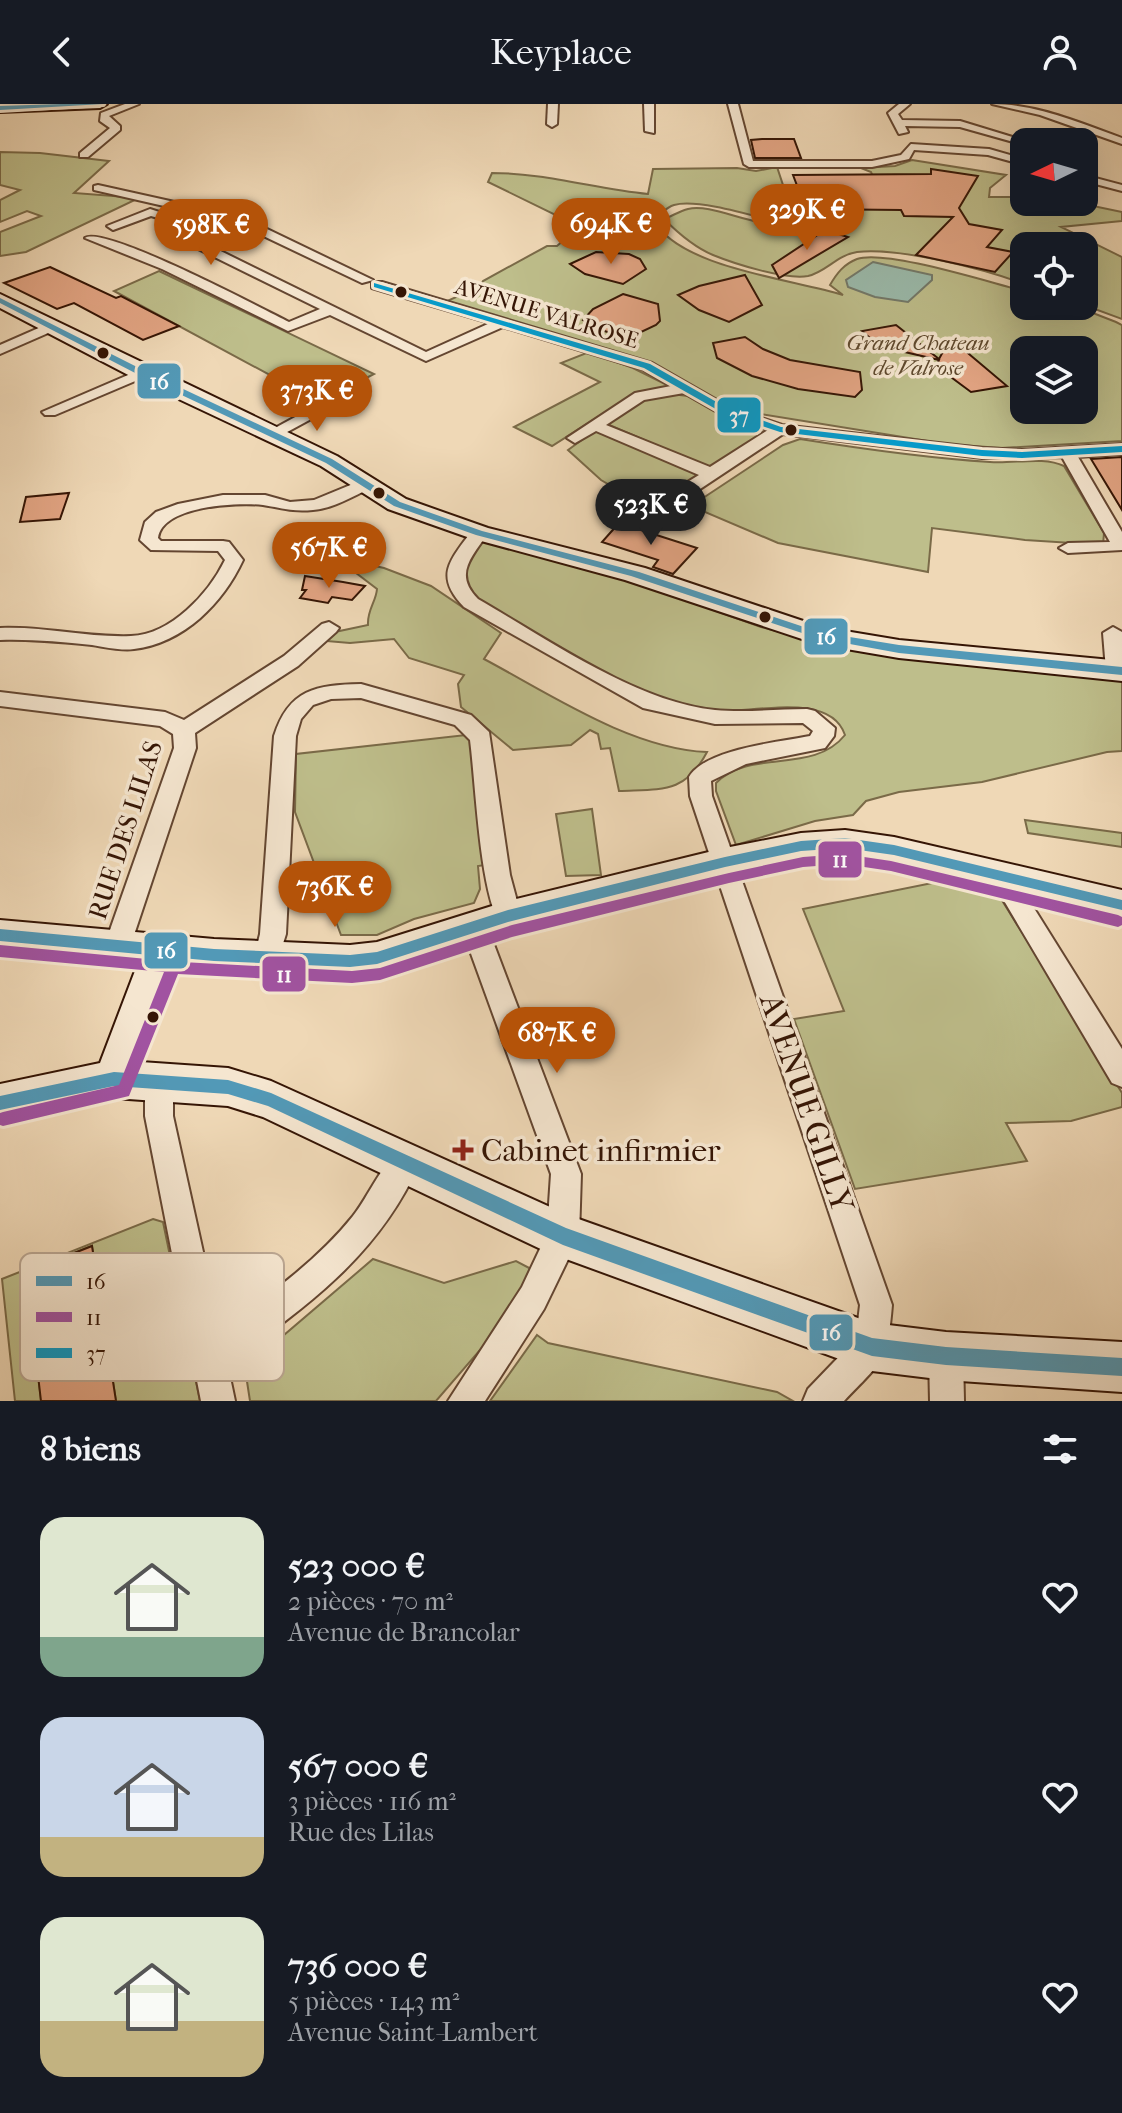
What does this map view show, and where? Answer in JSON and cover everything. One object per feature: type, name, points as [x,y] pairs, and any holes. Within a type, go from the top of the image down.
[{"type":"street","points":[[0,108],[100,104]]},
{"type":"street","points":[[84,155],[116,128],[105,121],[104,115],[134,104]]},
{"type":"street","points":[[552,124],[553,104]]},
{"type":"street","points":[[649,104],[650,131]]},
{"type":"street","points":[[733,104],[749,164],[883,163],[905,157],[911,147]]},
{"type":"street","points":[[905,104],[894,112],[911,147]]},
{"type":"street","points":[[997,104],[1042,113],[1122,141]]},
{"type":"street","points":[[897,123],[960,124],[1010,138]]},
{"type":"street","points":[[911,147],[989,152],[1010,158]]},
{"type":"street","points":[[1098,183],[1122,188]]},
{"type":"street","name":"AVENUE VALROSE","points":[[98,188],[194,207],[273,233],[372,283],[647,366],[724,410],[780,429],[982,453],[1122,449]]},
{"type":"street","points":[[113,226],[150,212],[273,233]]},
{"type":"street","points":[[184,237],[426,357],[504,322]]},
{"type":"street","points":[[91,238],[132,250],[171,267],[288,327],[330,310]]},
{"type":"street","points":[[0,300],[142,373],[329,461],[397,504],[479,533],[635,574],[817,635],[899,649],[1119,670],[1113,633]]},
{"type":"street","points":[[0,350],[50,327]]},
{"type":"street","points":[[50,412],[142,373]]},
{"type":"street","points":[[575,438],[640,396],[687,388]]},
{"type":"street","points":[[272,434],[343,396]]},
{"type":"street","points":[[594,425],[709,473]]},
{"type":"street","points":[[682,493],[780,429]]},
{"type":"street","points":[[1067,452],[1119,542],[1115,547],[1068,548]]},
{"type":"street","points":[[0,634],[31,633],[133,643],[166,634],[206,603],[224,581],[234,560],[223,546],[157,546],[149,540],[151,526],[162,516],[223,500],[265,500],[289,507],[317,505],[365,484]]},
{"type":"street","name":"AVENUE GILLY","points":[[479,533],[458,565],[455,578],[458,590],[471,603],[553,651],[650,703],[715,717],[807,716],[824,728],[823,736],[817,743],[759,753],[714,767],[700,777],[701,796],[876,1305],[872,1347]]},
{"type":"street","name":"RUE DES LILAS","points":[[0,699],[174,724],[291,661],[329,628]]},
{"type":"street","points":[[267,958],[273,934],[285,736],[291,717],[306,700],[330,692],[361,691],[463,720],[481,737],[498,875],[491,921],[566,1174],[563,1236],[533,1298],[465,1401]]},
{"type":"street","name":"RUE DES LILAS","points":[[117,947],[185,748],[174,724]]},
{"type":"street","points":[[0,935],[162,951],[350,961],[377,958],[491,921],[725,862],[801,846],[845,843],[894,850],[1122,905]]},
{"type":"street","points":[[1009,878],[1015,899],[1122,1074]]},
{"type":"street","points":[[114,1079],[162,951]]},
{"type":"street","points":[[0,1103],[114,1079],[228,1087],[271,1100],[563,1236],[872,1347],[946,1356],[1122,1369]]},
{"type":"street","points":[[159,1081],[159,1116],[188,1253]]},
{"type":"street","points":[[284,1302],[338,1258],[367,1225],[405,1162]]},
{"type":"street","points":[[820,1401],[872,1347]]},
{"type":"street","points":[[946,1356],[947,1401]]},
{"type":"street","points":[[214,1381],[218,1401]]},
{"type":"green space","points":[[0,152],[109,161],[74,193],[139,198],[26,252],[0,256],[0,232],[41,216],[27,211],[0,222],[0,200],[20,190],[0,185]]},
{"type":"green space","name":"Grand Chateau de Valrose","points":[[912,160],[1006,175],[990,188],[989,197],[1010,197],[1010,216],[1098,216],[1098,207],[1122,212],[1122,221],[1061,227],[1071,232],[1010,232],[1010,279],[941,260],[874,251],[850,254],[808,276],[787,276],[713,255],[687,240],[664,219],[698,208],[759,222],[782,223],[697,204],[671,206],[653,219],[666,236],[711,260],[843,295],[830,285],[838,273],[857,259],[871,257],[939,268],[1010,287],[1010,320],[1098,320],[1098,315],[1116,322],[1122,325],[1122,441],[1001,448],[946,444],[735,410],[653,367],[447,301],[479,287],[483,281],[547,246],[557,246],[573,232],[568,221],[488,182],[492,173],[648,194],[653,169],[737,168],[756,171],[777,167],[785,191],[880,193],[871,172],[861,168],[895,166]]},
{"type":"green space","points":[[1098,245],[1122,257],[1122,319],[1098,310]]},
{"type":"green space","points":[[159,271],[374,374],[320,402],[114,291]]},
{"type":"green space","points":[[589,352],[633,368],[671,387],[637,392],[552,446],[514,427],[600,382],[561,363]]},
{"type":"green space","points":[[647,395],[688,396],[718,413],[760,428],[763,434],[712,467],[707,467],[607,424]]},
{"type":"green space","points":[[597,429],[697,472],[699,476],[669,495],[674,499],[654,511],[601,480],[568,450]]},
{"type":"green space","points":[[800,439],[942,458],[1056,463],[1064,466],[1104,533],[1103,545],[1025,540],[932,528],[928,572],[778,543],[691,506],[783,445]]},
{"type":"green space","points":[[485,541],[621,577],[761,627],[828,645],[1122,678],[1122,751],[982,782],[899,792],[866,801],[853,815],[815,821],[736,845],[716,791],[716,783],[746,766],[799,759],[832,747],[845,735],[836,721],[822,712],[804,708],[705,711],[673,704],[610,679],[463,589],[460,579],[474,546]]},
{"type":"green space","points":[[335,557],[384,568],[431,586],[501,633],[484,659],[592,718],[649,741],[678,749],[707,752],[699,766],[681,782],[660,789],[619,791],[610,748],[601,749],[598,734],[590,730],[571,745],[513,750],[461,707],[458,684],[464,675],[409,658],[394,639],[350,643],[326,641],[335,632],[368,625],[377,589]]},
{"type":"green space","points":[[466,735],[473,742],[485,865],[478,866],[480,889],[474,903],[414,919],[377,935],[341,935],[295,812],[296,754]]},
{"type":"green space","points":[[592,809],[601,875],[566,876],[556,814]]},
{"type":"green space","points":[[1025,820],[1122,833],[1122,847],[1028,833]]},
{"type":"green space","points":[[957,878],[998,894],[1122,1093],[1122,1107],[1071,1121],[1006,1123],[1027,1161],[855,1189],[794,1019],[844,1011],[803,909]]},
{"type":"green space","points":[[153,1219],[163,1222],[169,1253],[93,1253],[92,1246],[67,1253]]},
{"type":"green space","points":[[373,1259],[444,1283],[516,1261],[533,1270],[487,1342],[436,1401],[250,1401],[247,1381],[284,1381],[284,1335]]},
{"type":"green space","points":[[20,1272],[20,1381],[39,1381],[41,1401],[15,1401],[2,1279]]},
{"type":"green space","points":[[537,1335],[548,1343],[777,1392],[793,1401],[490,1401]]},
{"type":"green space","points":[[113,1381],[196,1381],[200,1401],[116,1401]]},
{"type":"shaded area","points":[[873,262],[932,275],[932,280],[908,302],[875,297],[848,287],[846,280]]},
{"type":"building","points":[[794,139],[801,158],[755,158],[751,140]]},
{"type":"building","points":[[931,169],[978,176],[959,208],[969,224],[1002,230],[987,247],[1010,251],[1010,255],[995,272],[916,255],[953,217],[904,216],[901,210],[806,209],[793,175],[931,174]]},
{"type":"building","points":[[825,230],[848,237],[779,278],[772,265]]},
{"type":"building","points":[[596,252],[629,254],[640,259],[646,269],[623,284],[585,274],[570,264]]},
{"type":"building","points":[[50,267],[116,298],[121,296],[179,326],[143,340],[74,303],[57,309],[4,283]]},
{"type":"building","points":[[745,275],[762,305],[729,322],[699,310],[678,295],[699,286]]},
{"type":"building","points":[[623,294],[658,304],[660,321],[639,333],[615,334],[597,329],[583,320],[593,309]]},
{"type":"building","points":[[896,325],[939,359],[945,348],[963,349],[1007,386],[971,392],[936,366],[939,360],[879,346],[862,331]]},
{"type":"building","points":[[745,337],[763,349],[790,360],[860,372],[862,390],[855,397],[798,389],[752,376],[717,358],[713,343]]},
{"type":"building","points":[[1122,457],[1122,510],[1091,459]]},
{"type":"building","points":[[69,493],[60,519],[20,522],[26,497]]},
{"type":"building","points":[[619,523],[697,548],[673,574],[653,567],[658,560],[602,542]]},
{"type":"building","points":[[305,576],[365,586],[352,600],[332,597],[328,603],[300,598],[306,590],[302,590]]},
{"type":"building","points":[[92,1246],[93,1253],[74,1253]]},
{"type":"building","points":[[39,1381],[113,1381],[116,1401],[41,1401]]},
{"type":"transit line","name":"16","points":[[0,108],[100,104]]},
{"type":"transit line","name":"37","points":[[377,285],[647,366],[724,410],[780,429],[982,453],[1022,455],[1122,449]]},
{"type":"transit line","name":"16","points":[[0,300],[142,373],[329,461],[397,504],[479,533],[635,574],[817,635],[899,649],[1122,671]]},
{"type":"transit line","name":"16","points":[[0,935],[214,955],[350,961],[377,958],[508,916],[725,862],[801,846],[845,843],[894,850],[1122,905]]},
{"type":"transit line","name":"11","points":[[0,951],[213,971],[352,977],[380,974],[512,931],[729,878],[803,862],[844,859],[891,866],[1118,921]]},
{"type":"transit line","name":"11","points":[[3,1119],[124,1091],[177,957]]},
{"type":"transit line","name":"16","points":[[0,1103],[114,1079],[228,1087],[271,1100],[563,1236],[872,1347],[946,1356],[1122,1367]]},
{"type":"place","name":"Cabinet infirmier","points":[[463,1150]]}]
